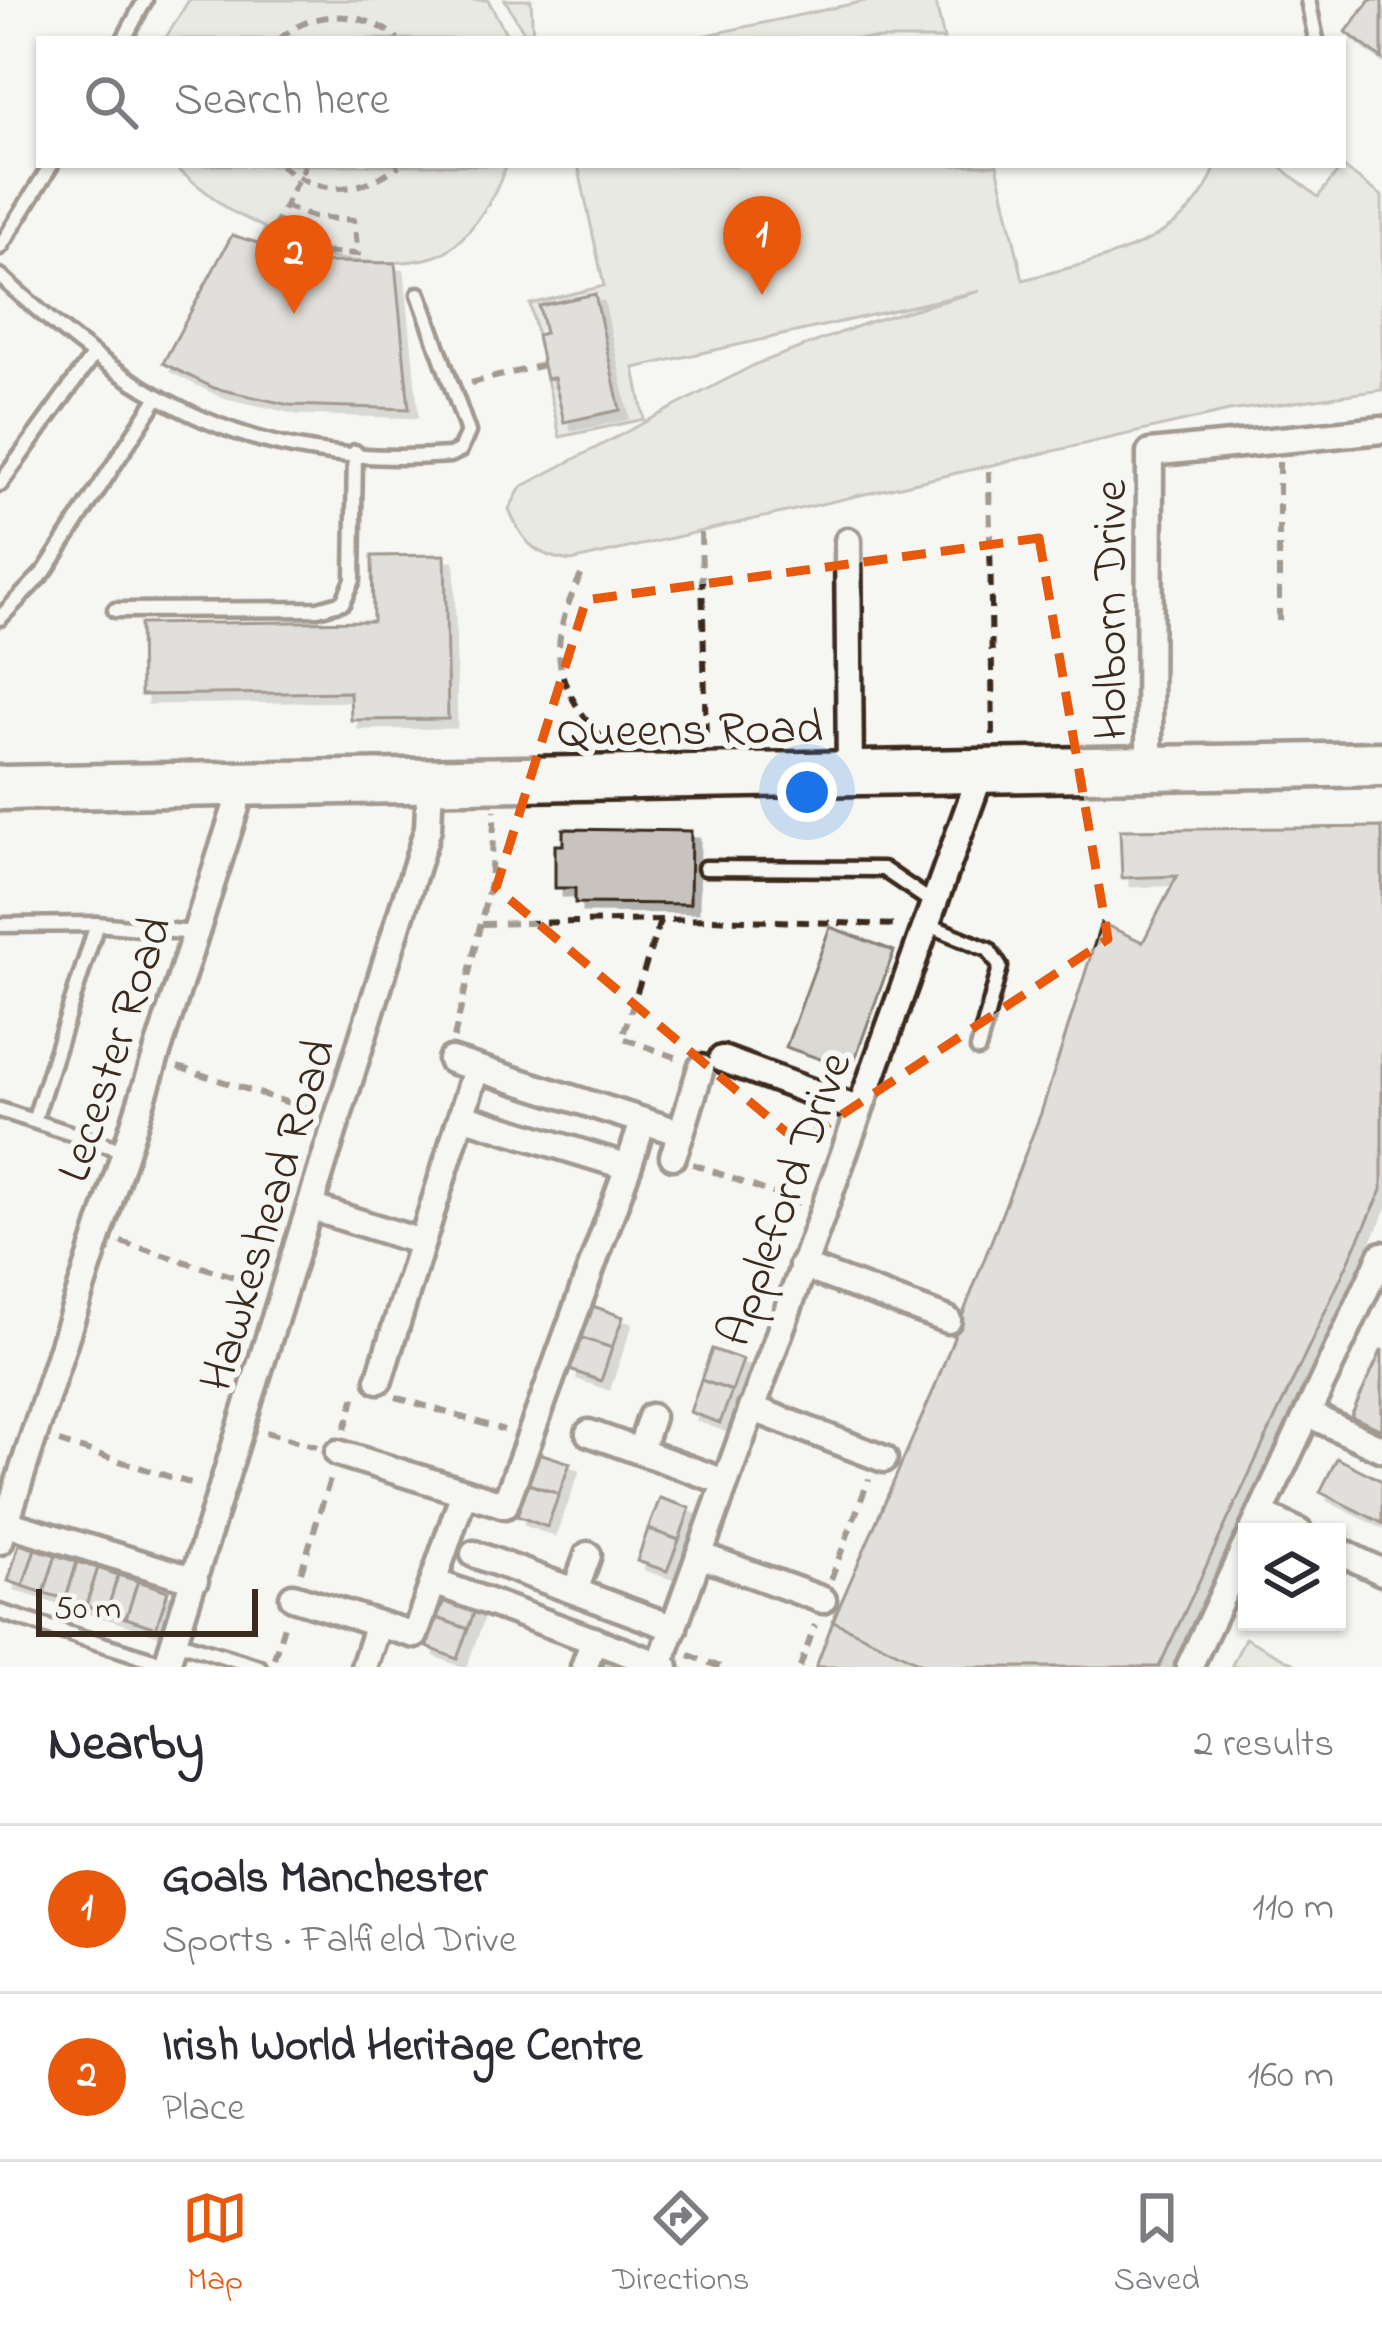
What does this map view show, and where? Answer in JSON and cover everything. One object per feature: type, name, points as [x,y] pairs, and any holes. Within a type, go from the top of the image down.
[{"type":"highway","name":"Queens Road","points":[[0,788],[710,780],[850,775],[988,755],[1149,767],[1382,764]]},
{"type":"street","points":[[1280,441],[1382,430]]},
{"type":"street","name":"Holborn Drive","points":[[1149,767],[1150,453],[1280,441]]},
{"type":"street","points":[[848,541],[850,775]]},
{"type":"street","name":"Appleford Drive","points":[[664,1662],[857,1109],[988,755]]},
{"type":"street","name":"Hawkeshead Road","points":[[170,1657],[428,828],[430,783]]},
{"type":"street","name":"Lecester Road","points":[[3,1532],[236,807],[235,787]]},
{"type":"street","points":[[451,1060],[643,1122],[677,1145],[712,1064],[857,1109]]},
{"type":"street","points":[[380,1380],[472,1082]]},
{"type":"street","points":[[462,1116],[624,1166]]},
{"type":"street","points":[[338,1453],[505,1504],[643,1122]]},
{"type":"street","points":[[310,1207],[421,1242]]},
{"type":"street","points":[[1257,1523],[1382,1255]]},
{"type":"street","points":[[802,1266],[948,1320]]},
{"type":"street","points":[[752,1408],[881,1458]]},
{"type":"street","points":[[1307,1414],[1382,1450]]},
{"type":"street","points":[[640,1451],[651,1417]]},
{"type":"street","points":[[590,1433],[725,1482]]},
{"type":"street","points":[[293,1597],[415,1635],[464,1492]]},
{"type":"street","points":[[3,1532],[195,1580]]},
{"type":"street","points":[[474,1554],[674,1628]]},
{"type":"street","points":[[1346,1554],[1382,1572]]},
{"type":"street","points":[[575,1591],[588,1555]]},
{"type":"street","points":[[699,1555],[823,1600]]},
{"type":"street","points":[[1189,1667],[1238,1562]]},
{"type":"street","points":[[434,1582],[664,1662]]},
{"type":"street","points":[[364,1667],[378,1624]]},
{"type":"street","points":[[584,1667],[594,1640]]},
{"type":"lane","points":[[126,36],[145,0]]},
{"type":"lane","points":[[1308,0],[1315,36]]},
{"type":"lane","points":[[0,247],[49,168]]},
{"type":"lane","points":[[0,276],[92,357],[156,400],[258,438],[355,452],[428,456],[460,450],[468,432],[419,294]]},
{"type":"lane","points":[[0,484],[92,357]]},
{"type":"lane","points":[[0,618],[45,572],[156,400]]},
{"type":"lane","points":[[115,610],[318,609],[343,602],[353,580],[355,452]]},
{"type":"lane","points":[[0,592],[12,604]]},
{"type":"lane","points":[[705,868],[883,869],[928,920],[989,950],[1000,967],[978,1049]]},
{"type":"lane","points":[[34,1121],[97,924]]},
{"type":"lane","points":[[0,926],[97,924],[194,933]]},
{"type":"lane","points":[[0,1110],[122,1150]]},
{"type":"lane","points":[[0,1612],[170,1657],[259,1667]]},
{"type":"path","points":[[285,36],[312,20],[341,15],[379,25],[394,36]]},
{"type":"path","points":[[374,36],[379,25]]},
{"type":"path","points":[[284,168],[297,179],[324,188],[353,188],[393,168]]},
{"type":"path","points":[[284,206],[314,218],[354,220],[358,254],[310,252],[268,240],[284,206],[297,179],[303,168]]},
{"type":"path","points":[[453,389],[543,365]]},
{"type":"path","points":[[1279,621],[1280,441]]},
{"type":"path","points":[[988,755],[989,471]]},
{"type":"path","points":[[701,533],[710,780]]},
{"type":"path","points":[[581,575],[559,638],[559,671],[567,694],[607,742],[610,781]]},
{"type":"path","points":[[451,1060],[492,868],[496,782]]},
{"type":"path","points":[[660,920],[622,1038],[712,1064]]},
{"type":"path","points":[[482,924],[660,920],[909,925],[928,920]]},
{"type":"path","points":[[152,1059],[338,1119]]},
{"type":"path","points":[[677,1145],[821,1211]]},
{"type":"path","points":[[95,1234],[284,1293]]},
{"type":"path","points":[[271,1667],[359,1385],[530,1438]]},
{"type":"path","points":[[243,1425],[338,1453]]},
{"type":"path","points":[[33,1434],[222,1493]]},
{"type":"path","points":[[800,1667],[881,1458]]},
{"type":"highlighted area","points":[[1039,538],[1108,939],[799,1143],[496,888],[586,600]]},
{"type":"shaded area","points":[[189,0],[488,0],[507,36],[167,36]]},
{"type":"shaded area","points":[[505,0],[531,0],[533,36],[526,36]]},
{"type":"shaded area","points":[[870,0],[935,0],[943,36],[703,36]]},
{"type":"shaded area","points":[[176,168],[505,168],[468,232],[445,252],[414,261],[321,257],[259,242],[265,228],[229,210]]},
{"type":"shaded area","points":[[579,168],[998,168],[1023,280],[1110,256],[1163,232],[1203,193],[1215,168],[1282,168],[1318,197],[1345,168],[1382,196],[1382,390],[1229,411],[571,561],[548,555],[525,539],[509,509],[521,487],[756,364],[872,321],[980,291],[634,368],[644,419],[560,437],[530,304],[604,286]]},
{"type":"shaded area","points":[[830,927],[894,951],[851,1070],[786,1047]]},
{"type":"shaded area","points":[[1245,1638],[1300,1667],[1231,1667]]},
{"type":"building","points":[[1370,0],[1382,0],[1382,59],[1346,32]]},
{"type":"building","points":[[232,235],[319,262],[395,263],[409,409],[289,405],[214,388],[163,363]]},
{"type":"building","points":[[595,294],[620,410],[564,422],[554,378],[546,379],[537,335],[545,333],[539,306]]},
{"type":"building","points":[[445,555],[448,719],[351,720],[350,692],[141,695],[140,624],[373,621],[372,556]]},
{"type":"building","points":[[1382,827],[1382,1190],[1159,1667],[928,1667],[833,1621],[934,1389],[1041,1113],[1101,923],[1143,942],[1177,876],[1122,878],[1120,830]]},
{"type":"building","points":[[563,829],[691,831],[690,904],[575,903],[575,888],[555,888],[555,845],[563,845]]},
{"type":"building","points":[[593,1306],[623,1317],[612,1348],[582,1338]]},
{"type":"building","points":[[582,1338],[612,1348],[601,1381],[570,1370]]},
{"type":"building","points":[[712,1349],[743,1360],[732,1391],[701,1380]]},
{"type":"building","points":[[1382,1349],[1382,1430],[1351,1416]]},
{"type":"building","points":[[701,1380],[732,1391],[720,1423],[690,1412]]},
{"type":"building","points":[[539,1453],[570,1463],[559,1494],[528,1484]]},
{"type":"building","points":[[1337,1458],[1382,1481],[1382,1523],[1320,1492]]},
{"type":"building","points":[[528,1484],[559,1494],[547,1527],[517,1516]]},
{"type":"building","points":[[660,1498],[690,1508],[679,1540],[648,1529]]},
{"type":"building","points":[[648,1529],[679,1540],[667,1571],[637,1561]]},
{"type":"building","points":[[19,1544],[35,1549],[23,1586],[8,1581]]},
{"type":"building","points":[[35,1549],[56,1555],[44,1593],[23,1586]]},
{"type":"building","points":[[56,1555],[77,1562],[66,1599],[44,1593]]},
{"type":"building","points":[[77,1562],[98,1568],[86,1606],[66,1599]]},
{"type":"building","points":[[98,1568],[118,1575],[107,1612],[86,1606]]},
{"type":"building","points":[[118,1575],[138,1581],[126,1618],[107,1612]]},
{"type":"building","points":[[138,1581],[168,1591],[156,1628],[126,1618]]},
{"type":"building","points":[[448,1591],[478,1602],[468,1629],[437,1618]]},
{"type":"building","points":[[437,1618],[468,1629],[457,1659],[427,1647]]},
{"type":"building","points":[[833,1621],[928,1667],[816,1667]]},
{"type":"building","points":[[607,1651],[636,1667],[602,1667]]},
{"type":"place","name":"Goals Manchester","points":[[762,295]]},
{"type":"place","name":"Irish World Heritage Centre","points":[[294,314]]}]
